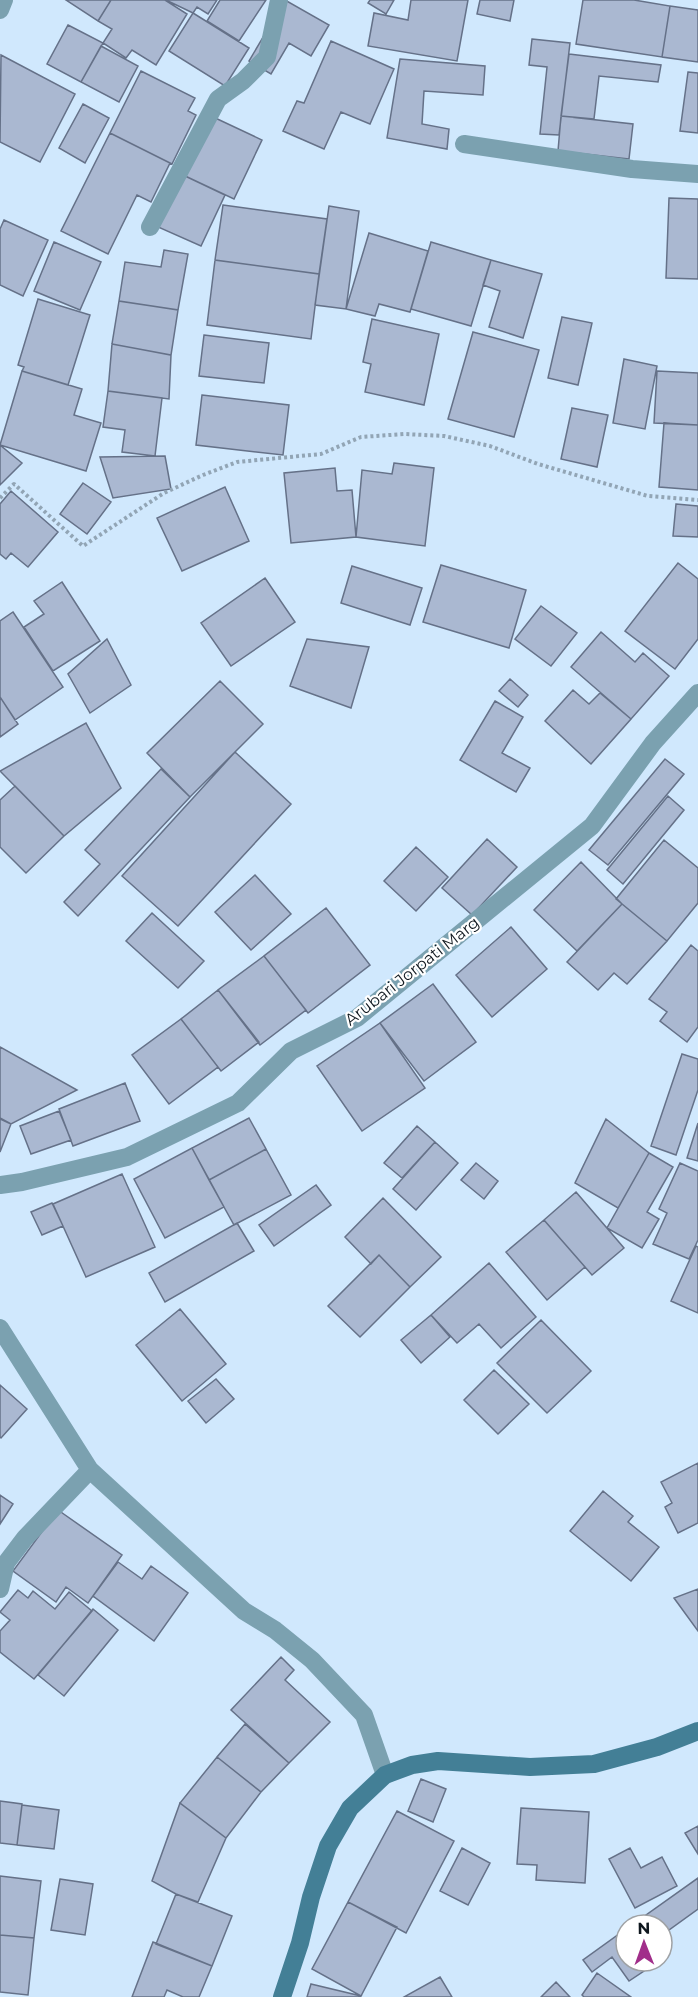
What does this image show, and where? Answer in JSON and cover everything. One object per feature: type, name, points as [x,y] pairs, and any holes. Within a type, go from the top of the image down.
[{"type":"main road","points":[[282,1997],[328,1846],[350,1808],[385,1775],[411,1765],[438,1761],[530,1767],[594,1764],[657,1747],[698,1731]]},
{"type":"street","points":[[0,10],[4,0]]},
{"type":"street","points":[[150,227],[218,99],[243,81],[267,57],[279,0]]},
{"type":"street","points":[[464,144],[632,169],[698,174]]},
{"type":"street","name":"Arubari Jorpati Marg","points":[[0,1185],[22,1182],[127,1157],[238,1103],[291,1051],[357,1018],[592,826],[653,743],[698,693]]},
{"type":"street","points":[[0,1328],[90,1470],[244,1611],[275,1630],[319,1668],[364,1715],[385,1775]]},
{"type":"street","points":[[0,1589],[6,1563],[25,1538],[90,1470]]},
{"type":"path","points":[[0,498],[14,484],[83,546],[164,493],[237,462],[321,454],[361,437],[404,434],[444,436],[490,446],[538,464],[648,496],[698,500]]},
{"type":"building","points":[[66,0],[111,0],[98,21]]},
{"type":"building","points":[[111,0],[165,0],[187,14],[156,65],[132,50],[126,58],[103,43],[112,29],[98,21]]},
{"type":"building","points":[[166,0],[217,0],[208,14],[197,7],[193,13]]},
{"type":"building","points":[[220,0],[266,0],[239,41],[207,21]]},
{"type":"building","points":[[285,0],[329,25],[311,56],[289,43],[271,74],[249,61]]},
{"type":"building","points":[[370,0],[394,0],[386,14],[368,3]]},
{"type":"building","points":[[411,0],[468,0],[457,61],[368,46],[374,13],[408,20]]},
{"type":"building","points":[[480,0],[514,0],[510,21],[477,14]]},
{"type":"building","points":[[583,0],[634,0],[670,6],[662,57],[576,44]]},
{"type":"building","points":[[670,6],[698,10],[698,62],[662,57]]},
{"type":"building","points":[[193,13],[249,48],[225,86],[169,51]]},
{"type":"building","points":[[68,25],[103,43],[81,82],[47,64]]},
{"type":"building","points":[[532,39],[570,43],[559,135],[540,134],[547,67],[529,65]]},
{"type":"building","points":[[331,41],[394,69],[370,124],[341,112],[324,149],[283,131],[297,101],[304,103]]},
{"type":"building","points":[[101,46],[138,66],[119,102],[81,82]]},
{"type":"building","points":[[569,54],[661,65],[658,82],[599,76],[594,119],[561,116]]},
{"type":"building","points":[[1,55],[75,94],[40,162],[0,142]]},
{"type":"building","points":[[400,59],[485,66],[483,95],[424,91],[422,124],[449,129],[447,149],[387,138]]},
{"type":"building","points":[[141,71],[195,98],[188,111],[196,115],[172,164],[110,133]]},
{"type":"building","points":[[688,72],[698,73],[698,133],[680,131]]},
{"type":"building","points":[[83,104],[109,118],[85,163],[59,148]]},
{"type":"building","points":[[211,116],[262,140],[234,199],[183,175]]},
{"type":"building","points":[[561,116],[633,124],[629,159],[558,151]]},
{"type":"building","points":[[110,133],[170,163],[151,202],[137,195],[108,254],[61,231]]},
{"type":"building","points":[[183,175],[225,195],[201,246],[158,227]]},
{"type":"building","points":[[669,198],[698,199],[698,279],[666,278]]},
{"type":"building","points":[[223,205],[327,219],[319,274],[215,260]]},
{"type":"building","points":[[329,206],[359,211],[346,309],[315,305]]},
{"type":"building","points":[[4,220],[48,240],[23,296],[0,285],[0,229]]},
{"type":"building","points":[[369,233],[428,251],[410,312],[379,304],[375,316],[346,309]]},
{"type":"building","points":[[54,242],[101,262],[80,310],[34,291]]},
{"type":"building","points":[[431,242],[491,260],[471,326],[411,309]]},
{"type":"building","points":[[164,250],[188,254],[178,310],[119,301],[125,262],[161,267]]},
{"type":"building","points":[[215,260],[319,274],[311,339],[207,325]]},
{"type":"building","points":[[491,260],[542,274],[523,338],[489,327],[500,291],[483,285]]},
{"type":"building","points":[[38,299],[90,315],[68,385],[22,371],[24,367],[18,365]]},
{"type":"building","points":[[119,301],[178,310],[171,355],[112,344]]},
{"type":"building","points":[[562,317],[592,323],[578,385],[548,378]]},
{"type":"building","points":[[372,319],[439,334],[424,405],[365,392],[371,364],[363,362]]},
{"type":"building","points":[[473,332],[539,350],[514,437],[448,419]]},
{"type":"building","points":[[204,335],[269,343],[264,383],[199,376]]},
{"type":"building","points":[[112,344],[171,355],[169,399],[108,391]]},
{"type":"building","points":[[624,359],[657,366],[645,429],[613,423]]},
{"type":"building","points":[[22,371],[82,389],[74,415],[101,423],[86,471],[0,445]]},
{"type":"building","points":[[657,371],[698,373],[698,425],[654,423]]},
{"type":"building","points":[[108,391],[162,398],[155,456],[122,452],[125,430],[103,427]]},
{"type":"building","points":[[202,395],[289,405],[283,455],[196,445]]},
{"type":"building","points":[[572,408],[608,415],[597,467],[561,459]]},
{"type":"building","points":[[664,423],[698,425],[698,490],[659,487]]},
{"type":"building","points":[[0,445],[22,463],[0,485]]},
{"type":"building","points":[[165,456],[171,489],[113,498],[100,457]]},
{"type":"building","points":[[394,463],[434,468],[425,546],[356,537],[362,470],[392,474]]},
{"type":"building","points":[[335,468],[337,491],[352,490],[356,537],[291,543],[284,473]]},
{"type":"building","points":[[83,483],[111,502],[87,534],[60,514]]},
{"type":"building","points":[[225,487],[249,541],[182,571],[157,518]]},
{"type":"building","points":[[11,491],[58,532],[28,567],[11,553],[6,559],[0,554],[0,504]]},
{"type":"building","points":[[676,504],[698,506],[698,537],[673,536]]},
{"type":"building","points":[[678,563],[698,579],[698,639],[675,669],[625,631]]},
{"type":"building","points":[[441,565],[526,590],[509,648],[423,622]]},
{"type":"building","points":[[352,566],[422,588],[410,625],[341,603]]},
{"type":"building","points":[[265,578],[295,622],[231,666],[201,623]]},
{"type":"building","points":[[62,582],[100,641],[53,671],[24,627],[44,614],[34,601]]},
{"type":"building","points":[[541,606],[577,633],[551,666],[515,639]]},
{"type":"building","points":[[13,612],[63,687],[15,720],[0,697],[0,621]]},
{"type":"building","points":[[601,632],[635,662],[643,653],[669,676],[631,719],[571,667]]},
{"type":"building","points":[[107,639],[131,685],[90,713],[68,674]]},
{"type":"building","points":[[307,639],[369,647],[351,708],[290,686]]},
{"type":"building","points":[[510,679],[528,695],[518,707],[499,691]]},
{"type":"building","points":[[220,681],[263,724],[190,797],[147,753]]},
{"type":"building","points":[[573,690],[589,704],[600,693],[631,719],[591,764],[545,721]]},
{"type":"building","points":[[0,697],[18,724],[0,737]]},
{"type":"building","points":[[495,701],[523,717],[502,753],[530,768],[516,792],[460,760]]},
{"type":"building","points":[[86,723],[121,788],[64,836],[0,771]]},
{"type":"building","points":[[235,752],[291,804],[178,926],[122,876]]},
{"type":"building","points":[[665,759],[684,774],[608,865],[589,850]]},
{"type":"building","points":[[161,769],[190,797],[78,916],[64,902],[100,864],[85,850]]},
{"type":"building","points":[[15,786],[64,836],[26,873],[0,847],[0,800]]},
{"type":"building","points":[[668,796],[684,810],[623,884],[607,870]]},
{"type":"building","points":[[487,839],[517,867],[472,915],[442,888]]},
{"type":"building","points":[[664,840],[698,868],[698,903],[667,941],[616,899]]},
{"type":"building","points":[[416,847],[448,877],[416,911],[384,881]]},
{"type":"building","points":[[581,862],[622,904],[577,951],[534,910]]},
{"type":"building","points":[[255,875],[291,914],[251,950],[215,912]]},
{"type":"building","points":[[622,904],[667,941],[627,984],[614,973],[598,990],[567,962]]},
{"type":"building","points":[[326,908],[370,965],[308,1013],[264,956]]},
{"type":"building","points":[[152,913],[204,961],[178,988],[126,941]]},
{"type":"building","points":[[511,927],[547,969],[492,1017],[456,975]]},
{"type":"building","points":[[691,945],[698,951],[698,1027],[687,1042],[660,1021],[667,1012],[649,999]]},
{"type":"building","points":[[264,956],[306,1010],[260,1045],[218,990]]},
{"type":"building","points":[[433,984],[476,1042],[424,1081],[380,1023]]},
{"type":"building","points":[[218,990],[259,1042],[221,1071],[181,1019]]},
{"type":"building","points":[[181,1019],[218,1067],[169,1104],[132,1055]]},
{"type":"building","points":[[380,1023],[425,1088],[362,1131],[317,1066]]},
{"type":"building","points":[[0,1047],[77,1090],[11,1124],[0,1118]]},
{"type":"building","points":[[682,1054],[698,1059],[698,1090],[676,1155],[651,1146]]},
{"type":"building","points":[[125,1083],[140,1121],[73,1146],[59,1109]]},
{"type":"building","points":[[59,1111],[71,1140],[31,1154],[20,1126]]},
{"type":"building","points":[[249,1118],[266,1149],[209,1180],[192,1148]]},
{"type":"building","points":[[0,1119],[11,1124],[0,1152]]},
{"type":"building","points":[[606,1119],[649,1153],[618,1208],[575,1183]]},
{"type":"building","points":[[698,1123],[698,1161],[687,1158]]},
{"type":"building","points":[[417,1126],[435,1142],[402,1178],[384,1163]]},
{"type":"building","points":[[435,1142],[458,1163],[416,1210],[393,1189]]},
{"type":"building","points":[[192,1148],[224,1207],[165,1238],[134,1179]]},
{"type":"building","points":[[266,1149],[291,1195],[234,1225],[209,1180]]},
{"type":"building","points":[[649,1153],[673,1167],[647,1212],[659,1219],[642,1248],[607,1228]]},
{"type":"building","points":[[476,1163],[498,1181],[484,1199],[461,1180]]},
{"type":"building","points":[[680,1163],[698,1171],[698,1240],[689,1259],[653,1244],[667,1213],[659,1209]]},
{"type":"building","points":[[122,1174],[155,1247],[86,1277],[53,1204]]},
{"type":"building","points":[[316,1185],[331,1205],[274,1246],[259,1225]]},
{"type":"building","points":[[576,1192],[624,1248],[592,1275],[544,1220]]},
{"type":"building","points":[[383,1198],[441,1257],[410,1287],[379,1255],[371,1264],[345,1237]]},
{"type":"building","points":[[52,1203],[63,1226],[42,1235],[31,1212]]},
{"type":"building","points":[[544,1220],[585,1267],[547,1300],[506,1252]]},
{"type":"building","points":[[237,1223],[254,1251],[165,1302],[149,1273]]},
{"type":"building","points":[[696,1246],[698,1247],[698,1313],[671,1301]]},
{"type":"building","points":[[379,1255],[410,1287],[360,1337],[328,1306]]},
{"type":"building","points":[[489,1263],[536,1317],[501,1348],[479,1324],[457,1343],[431,1315]]},
{"type":"building","points":[[180,1309],[226,1364],[182,1401],[136,1345]]},
{"type":"building","points":[[431,1315],[450,1337],[421,1363],[401,1340]]},
{"type":"building","points":[[541,1320],[591,1371],[547,1413],[497,1363]]},
{"type":"building","points":[[494,1370],[529,1404],[498,1434],[464,1400]]},
{"type":"building","points":[[216,1379],[234,1399],[206,1423],[188,1401]]},
{"type":"building","points":[[0,1385],[27,1409],[1,1438],[0,1437]]},
{"type":"building","points":[[698,1463],[698,1523],[678,1533],[665,1507],[672,1503],[661,1482]]},
{"type":"building","points":[[603,1491],[633,1516],[628,1522],[659,1547],[631,1581],[570,1531]]},
{"type":"building","points":[[0,1495],[13,1504],[0,1524]]},
{"type":"building","points":[[58,1510],[122,1555],[88,1603],[66,1587],[56,1602],[13,1571]]},
{"type":"building","points":[[118,1562],[142,1579],[151,1566],[188,1593],[154,1641],[93,1596]]},
{"type":"building","points":[[698,1589],[698,1631],[674,1598]]},
{"type":"building","points":[[18,1590],[28,1598],[33,1591],[55,1609],[69,1592],[92,1611],[34,1679],[0,1652],[0,1631],[10,1620],[0,1612]]},
{"type":"building","points":[[93,1609],[118,1630],[64,1696],[38,1675]]},
{"type":"building","points":[[281,1657],[294,1670],[285,1680],[330,1722],[289,1763],[231,1710]]},
{"type":"building","points":[[245,1724],[289,1763],[261,1792],[217,1757]]},
{"type":"building","points":[[217,1757],[261,1792],[226,1838],[180,1803]]},
{"type":"building","points":[[421,1779],[446,1789],[433,1822],[408,1811]]},
{"type":"building","points":[[0,1801],[22,1804],[17,1845],[0,1843]]},
{"type":"building","points":[[180,1803],[226,1838],[198,1902],[176,1894],[152,1881]]},
{"type":"building","points":[[22,1805],[59,1810],[54,1849],[17,1845]]},
{"type":"building","points":[[521,1808],[589,1812],[585,1883],[536,1880],[537,1865],[517,1864]]},
{"type":"building","points":[[397,1811],[454,1841],[406,1933],[348,1902]]},
{"type":"building","points":[[698,1826],[698,1854],[685,1833]]},
{"type":"building","points":[[462,1848],[490,1863],[468,1905],[440,1891]]},
{"type":"building","points":[[630,1848],[641,1868],[662,1857],[677,1886],[635,1908],[609,1859]]},
{"type":"building","points":[[0,1876],[41,1881],[34,1938],[0,1935]]},
{"type":"building","points":[[698,1878],[698,1909],[674,1926],[674,1913],[649,1913]]},
{"type":"building","points":[[60,1879],[93,1884],[85,1935],[51,1930]]},
{"type":"building","points":[[176,1894],[232,1916],[212,1966],[156,1944]]},
{"type":"building","points":[[348,1902],[397,1927],[361,1996],[312,1969]]},
{"type":"building","points":[[0,1935],[34,1938],[28,1995],[0,1992]]},
{"type":"building","points":[[614,1938],[614,1960],[612,1957],[592,1972],[583,1960]]},
{"type":"building","points":[[153,1942],[212,1966],[199,1997],[183,1997],[167,1990],[164,1997],[132,1997]]},
{"type":"building","points":[[597,1973],[631,1997],[584,1997],[582,1995]]},
{"type":"building","points":[[623,1973],[641,1973],[629,1981]]},
{"type":"building","points":[[440,1977],[452,1997],[404,1997]]},
{"type":"building","points":[[556,1982],[570,1997],[541,1997]]},
{"type":"building","points":[[311,1984],[361,1996],[307,1997]]}]
